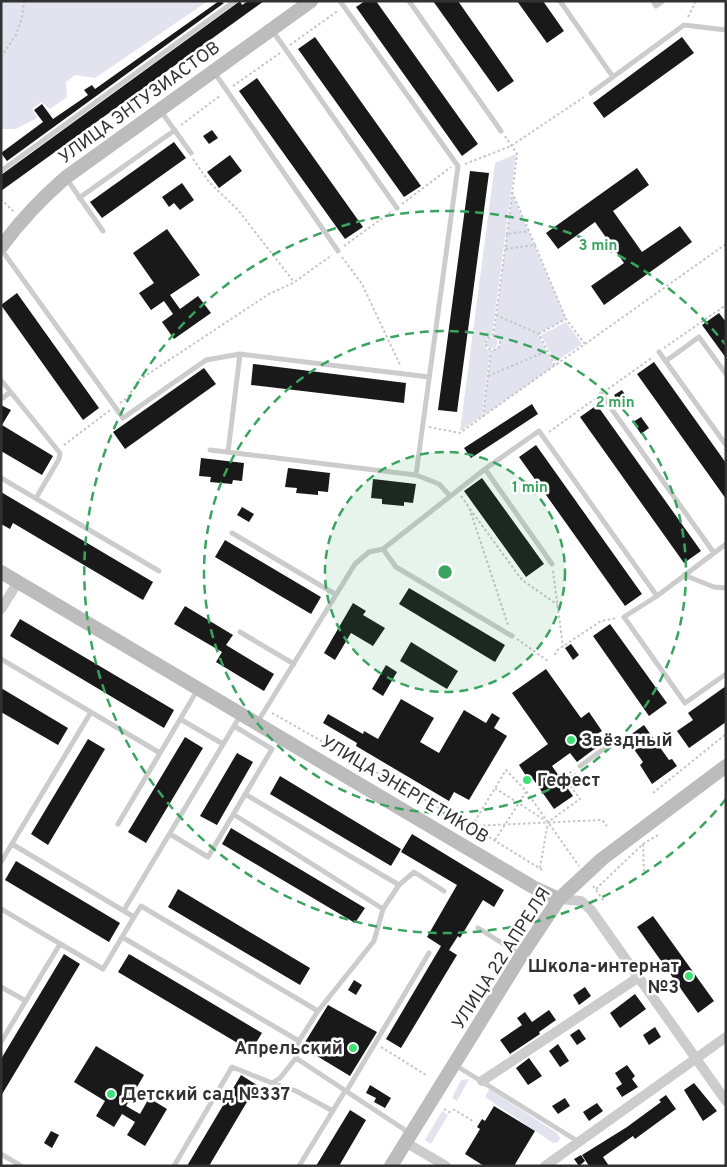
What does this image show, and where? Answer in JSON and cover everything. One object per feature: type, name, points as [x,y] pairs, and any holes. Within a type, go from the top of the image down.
[{"type":"main road","name":"УЛИЦА ЭНТУЗИАСТОВ","points":[[1,248],[21,220],[65,178],[311,1]]},
{"type":"main road","name":"УЛИЦА ЭНЕРГЕТИКОВ","points":[[1,572],[198,689],[237,720],[257,724],[533,887],[559,899]]},
{"type":"main road","name":"УЛИЦА 22 АПРЕЛЯ","points":[[391,1166],[521,956],[559,899],[602,859],[726,766]]},
{"type":"street","points":[[1,609],[18,582]]},
{"type":"street","name":"УЛИЦА ЭНЕРГЕТИКОВ","points":[[559,899],[581,901],[591,910],[726,1101]]},
{"type":"street","points":[[482,1081],[639,977]]},
{"type":"street","points":[[545,1166],[726,1037]]},
{"type":"street","points":[[408,1138],[446,1166]]},
{"type":"lane","points":[[1,171],[235,1]]},
{"type":"lane","points":[[409,1],[501,131]]},
{"type":"lane","points":[[560,1],[613,77]]},
{"type":"lane","points":[[653,1],[656,6],[663,1]]},
{"type":"lane","points":[[342,4],[457,165],[416,474]]},
{"type":"lane","points":[[591,93],[684,25],[726,30]]},
{"type":"lane","points":[[272,29],[397,208]]},
{"type":"lane","points":[[213,71],[338,251]]},
{"type":"lane","points":[[160,109],[191,153]]},
{"type":"lane","points":[[80,198],[175,130]]},
{"type":"lane","points":[[65,178],[103,231]]},
{"type":"lane","points":[[1,248],[123,418],[206,360],[240,354],[429,377]]},
{"type":"lane","points":[[666,361],[699,337],[726,374]]},
{"type":"lane","points":[[659,352],[726,445]]},
{"type":"lane","points":[[228,452],[240,354]]},
{"type":"lane","points":[[1,380],[58,450],[59,459],[36,498]]},
{"type":"lane","points":[[3,398],[10,392]]},
{"type":"lane","points":[[601,394],[714,553]]},
{"type":"lane","points":[[257,724],[355,564],[369,552],[383,549],[485,469],[539,431],[657,596]]},
{"type":"lane","points":[[210,450],[416,474],[439,484],[450,496]]},
{"type":"lane","points":[[485,469],[552,564]]},
{"type":"lane","points":[[1,478],[159,571]]},
{"type":"lane","points":[[232,533],[335,594]]},
{"type":"lane","points":[[726,544],[657,596],[624,617],[685,703],[726,674]]},
{"type":"lane","points":[[383,549],[396,567],[512,636]]},
{"type":"lane","points":[[684,575],[714,587],[726,588]]},
{"type":"lane","points":[[240,632],[294,664]]},
{"type":"lane","points":[[1,659],[160,753]]},
{"type":"lane","points":[[118,824],[198,689]]},
{"type":"lane","points":[[1,862],[91,712]]},
{"type":"lane","points":[[180,719],[223,744]]},
{"type":"lane","points":[[124,910],[237,720],[272,749],[208,856],[170,834]]},
{"type":"lane","points":[[580,766],[616,740]]},
{"type":"lane","points":[[245,794],[399,885]]},
{"type":"lane","points":[[233,814],[383,909]]},
{"type":"lane","points":[[12,844],[134,917]]},
{"type":"lane","points":[[272,1083],[280,1078],[296,1058],[299,1041],[318,1011],[374,941],[383,909],[399,885],[414,872],[444,890]]},
{"type":"lane","points":[[1,909],[103,969],[141,906],[318,1011]]},
{"type":"lane","points":[[478,928],[521,956]]},
{"type":"lane","points":[[122,937],[299,1041]]},
{"type":"lane","points":[[1,1042],[60,944]]},
{"type":"lane","points":[[299,1166],[333,1110],[377,1044],[429,954]]},
{"type":"lane","points":[[1,987],[26,1001]]},
{"type":"lane","points":[[296,1058],[346,1091],[408,1138]]},
{"type":"lane","points":[[454,1064],[579,1142]]},
{"type":"lane","points":[[174,1166],[232,1067],[296,1091],[333,1110]]},
{"type":"lane","points":[[1,1154],[21,1166]]},
{"type":"path","points":[[1,57],[16,35],[22,18],[24,1]]},
{"type":"path","points":[[684,25],[696,1]]},
{"type":"path","points":[[175,130],[227,90],[286,49],[342,4]]},
{"type":"path","points":[[58,450],[127,398],[139,380],[269,294],[294,282],[457,165],[511,146],[591,93]]},
{"type":"path","points":[[491,350],[486,347],[485,341],[493,336],[517,154],[501,131]]},
{"type":"path","points":[[191,153],[196,166],[209,182],[238,210],[294,282]]},
{"type":"path","points":[[512,192],[566,319],[585,344]]},
{"type":"path","points":[[1,199],[21,220]]},
{"type":"path","points":[[507,234],[529,231]]},
{"type":"path","points":[[423,425],[460,433],[726,244]]},
{"type":"path","points":[[505,249],[535,245]]},
{"type":"path","points":[[338,251],[362,284],[404,374]]},
{"type":"path","points":[[543,436],[726,305]]},
{"type":"path","points":[[496,315],[538,334],[555,366]]},
{"type":"path","points":[[538,334],[566,319]]},
{"type":"path","points":[[491,350],[500,345],[499,339],[493,336]]},
{"type":"path","points":[[483,417],[491,350]]},
{"type":"path","points":[[488,376],[547,351]]},
{"type":"path","points":[[458,491],[522,580],[558,605]]},
{"type":"path","points":[[469,507],[512,636],[548,661]]},
{"type":"path","points":[[552,564],[563,647]]},
{"type":"path","points":[[555,655],[556,651],[601,621],[624,617]]},
{"type":"path","points":[[266,710],[472,826],[544,871]]},
{"type":"path","points":[[653,792],[726,734]]},
{"type":"path","points":[[540,868],[548,822],[580,799],[564,777],[580,766]]},
{"type":"path","points":[[472,826],[506,770],[526,791],[579,866]]},
{"type":"path","points":[[495,788],[548,822]]},
{"type":"path","points":[[495,840],[526,791]]},
{"type":"path","points":[[472,826],[602,820],[607,826]]},
{"type":"path","points":[[596,889],[643,844],[658,835]]},
{"type":"path","points":[[643,844],[644,874]]},
{"type":"path","points":[[593,886],[604,901]]},
{"type":"path","points":[[377,1044],[426,1075]]},
{"type":"path","points":[[444,1109],[451,1113]]},
{"type":"path","points":[[453,1109],[474,1121]]},
{"type":"shaded area","points":[[1,1],[208,1],[95,78],[75,75],[66,82],[67,97],[50,109],[41,102],[32,109],[37,118],[16,129],[1,129]]},
{"type":"shaded area","points":[[516,154],[492,335],[485,341],[486,348],[490,351],[482,416],[460,431],[495,163]]},
{"type":"shaded area","points":[[512,194],[566,319],[538,334],[554,366],[483,416],[491,351],[500,346],[499,339],[494,335]]},
{"type":"shaded area","points":[[566,322],[582,344],[555,362],[541,335]]},
{"type":"shaded area","points":[[492,337],[498,343],[492,349],[486,343]]},
{"type":"shaded area","points":[[469,1079],[457,1101],[452,1098],[461,1080]]},
{"type":"shaded area","points":[[489,1089],[557,1133],[560,1138],[558,1142],[553,1143],[485,1097]]},
{"type":"shaded area","points":[[442,1111],[448,1115],[431,1144],[425,1140]]},
{"type":"building","points":[[219,1],[224,3],[7,161],[1,153],[43,122],[34,110],[42,104],[53,119],[88,95],[84,90],[92,85],[95,89]]},
{"type":"building","points":[[240,1],[242,5],[248,1],[264,1],[1,191],[1,175]]},
{"type":"building","points":[[365,1],[376,1],[478,144],[462,156],[356,7]]},
{"type":"building","points":[[433,1],[458,1],[514,81],[498,92]]},
{"type":"building","points":[[517,1],[543,1],[564,31],[547,43]]},
{"type":"building","points":[[315,37],[421,186],[404,197],[298,49]]},
{"type":"building","points":[[682,37],[694,53],[604,118],[593,103]]},
{"type":"building","points":[[257,78],[363,227],[345,239],[239,91]]},
{"type":"building","points":[[212,130],[218,138],[209,144],[203,136]]},
{"type":"building","points":[[174,142],[186,158],[102,218],[90,202]]},
{"type":"building","points":[[230,155],[242,171],[219,188],[207,172]]},
{"type":"building","points":[[637,168],[649,185],[613,211],[642,252],[680,226],[692,242],[604,305],[591,286],[624,263],[595,222],[558,249],[546,233]]},
{"type":"building","points":[[470,171],[489,173],[457,412],[438,410]]},
{"type":"building","points":[[182,183],[194,200],[180,210],[174,203],[169,207],[162,197]]},
{"type":"building","points":[[167,229],[200,275],[170,295],[180,309],[198,296],[211,313],[174,339],[162,322],[173,314],[164,301],[151,310],[139,293],[154,283],[133,253]]},
{"type":"building","points":[[17,293],[99,408],[83,420],[1,305]]},
{"type":"building","points":[[719,313],[726,322],[726,358],[702,325]]},
{"type":"building","points":[[654,362],[726,463],[726,499],[637,374]]},
{"type":"building","points":[[253,364],[406,383],[404,403],[251,385]]},
{"type":"building","points":[[204,368],[216,384],[125,449],[113,432]]},
{"type":"building","points":[[622,390],[630,402],[622,407],[614,395]]},
{"type":"building","points":[[532,404],[538,414],[471,458],[464,448]]},
{"type":"building","points":[[1,405],[11,410],[2,425],[53,456],[42,475],[1,451]]},
{"type":"building","points":[[597,405],[701,551],[684,563],[580,417]]},
{"type":"building","points":[[641,417],[649,428],[641,434],[633,422]]},
{"type":"building","points":[[536,445],[642,594],[625,606],[519,457]]},
{"type":"building","points":[[201,458],[244,463],[242,481],[233,480],[232,484],[210,482],[211,477],[199,476]]},
{"type":"building","points":[[288,468],[330,473],[328,492],[318,491],[318,495],[296,493],[297,488],[285,487]]},
{"type":"building","points":[[482,478],[544,564],[526,577],[464,491]]},
{"type":"building","points":[[373,479],[416,484],[413,503],[404,502],[404,506],[382,504],[382,499],[371,498]]},
{"type":"building","points":[[1,492],[153,582],[143,600],[13,523],[10,529],[1,524]]},
{"type":"building","points":[[242,507],[254,514],[249,522],[237,515]]},
{"type":"building","points":[[225,540],[321,597],[311,614],[215,557]]},
{"type":"building","points":[[409,588],[505,645],[495,662],[399,604]]},
{"type":"building","points":[[353,603],[366,611],[363,615],[385,628],[373,646],[351,633],[335,660],[324,653]]},
{"type":"building","points":[[185,606],[233,635],[226,645],[274,674],[264,691],[216,662],[222,652],[174,624]]},
{"type":"building","points":[[20,619],[174,710],[164,728],[10,636]]},
{"type":"building","points":[[610,624],[667,703],[649,716],[593,636]]},
{"type":"building","points":[[411,642],[458,671],[447,689],[400,661]]},
{"type":"building","points":[[571,644],[579,655],[573,660],[565,648]]},
{"type":"building","points":[[386,665],[397,672],[383,696],[372,689]]},
{"type":"building","name":"Звёздный","points":[[546,669],[581,718],[589,712],[602,731],[594,736],[600,745],[577,762],[570,753],[552,766],[573,796],[554,809],[533,779],[530,782],[519,765],[548,744],[512,693]]},
{"type":"building","points":[[726,686],[726,722],[689,748],[677,731],[693,720],[688,713]]},
{"type":"building","points":[[1,688],[68,728],[58,745],[1,712]]},
{"type":"building","points":[[401,699],[434,718],[420,742],[439,753],[464,710],[486,723],[492,713],[500,718],[494,728],[507,736],[469,800],[454,792],[449,801],[356,746],[357,743],[323,723],[328,714],[363,734],[364,731],[378,739]]},
{"type":"building","points":[[644,725],[669,760],[672,759],[677,766],[652,784],[640,765],[643,762],[626,738]]},
{"type":"building","points":[[185,737],[203,748],[146,843],[128,832]]},
{"type":"building","points":[[88,739],[105,749],[48,845],[31,834]]},
{"type":"building","points":[[237,753],[253,762],[217,825],[200,816]]},
{"type":"building","points":[[280,776],[401,849],[391,866],[270,794]]},
{"type":"building","points":[[231,828],[365,908],[355,923],[222,844]]},
{"type":"building","points":[[412,834],[504,890],[494,907],[483,900],[460,938],[458,936],[449,950],[457,955],[401,1048],[386,1039],[441,946],[427,937],[457,885],[401,852]]},
{"type":"building","points":[[16,861],[120,923],[109,942],[5,880]]},
{"type":"building","points":[[178,889],[310,968],[300,985],[168,907]]},
{"type":"building","points":[[653,916],[714,1001],[698,1013],[637,927]]},
{"type":"building","points":[[64,954],[80,964],[1,1096],[1,1059]]},
{"type":"building","points":[[129,954],[262,1033],[251,1051],[118,972]]},
{"type":"building","points":[[354,980],[362,985],[356,995],[348,990]]},
{"type":"building","points":[[585,987],[591,996],[579,1005],[573,995]]},
{"type":"building","points":[[635,994],[646,1009],[620,1028],[610,1013]]},
{"type":"building","points":[[328,1005],[377,1032],[350,1076],[302,1047]]},
{"type":"building","points":[[549,1010],[556,1020],[539,1032],[540,1034],[510,1054],[500,1040],[522,1025],[517,1018],[525,1012],[532,1022]]},
{"type":"building","points":[[655,1027],[661,1037],[649,1045],[643,1035]]},
{"type":"building","points":[[579,1029],[586,1039],[577,1045],[570,1035]]},
{"type":"building","points":[[558,1044],[569,1061],[560,1067],[549,1051]]},
{"type":"building","points":[[96,1046],[144,1075],[126,1106],[140,1114],[149,1098],[167,1109],[145,1146],[127,1135],[135,1122],[122,1114],[114,1127],[96,1116],[105,1101],[74,1082]]},
{"type":"building","points":[[529,1058],[542,1076],[528,1085],[516,1068]]},
{"type":"building","points":[[627,1065],[635,1076],[632,1079],[638,1087],[622,1097],[616,1088],[622,1084],[615,1073]]},
{"type":"building","points":[[241,1075],[257,1085],[209,1166],[187,1166]]},
{"type":"building","points":[[694,1083],[717,1111],[703,1121],[684,1090]]},
{"type":"building","points":[[370,1085],[391,1098],[385,1108],[374,1102],[376,1098],[366,1093]]},
{"type":"building","points":[[666,1095],[676,1109],[635,1139],[633,1136],[603,1157],[609,1166],[589,1166],[582,1155],[627,1127],[661,1102],[659,1100]]},
{"type":"building","points":[[565,1098],[570,1106],[558,1114],[552,1106]]},
{"type":"building","points":[[597,1103],[603,1111],[589,1121],[583,1112]]},
{"type":"building","points":[[494,1106],[535,1131],[514,1166],[484,1166],[465,1154],[480,1129],[477,1127],[482,1119],[485,1121]]},
{"type":"building","points":[[350,1110],[366,1120],[339,1166],[316,1166]]},
{"type":"building","points":[[51,1131],[59,1135],[52,1148],[44,1143]]},
{"type":"building","points":[[581,1155],[585,1161],[579,1166],[574,1159]]},
{"type":"place","name":"Звёздный","points":[[571,740]]},
{"type":"place","name":"Гефест","points":[[527,780]]},
{"type":"place","name":"Школа-интернат №3","points":[[689,976]]},
{"type":"place","name":"Апрельский","points":[[353,1048]]},
{"type":"place","name":"Детский сад №337","points":[[111,1094]]}]
